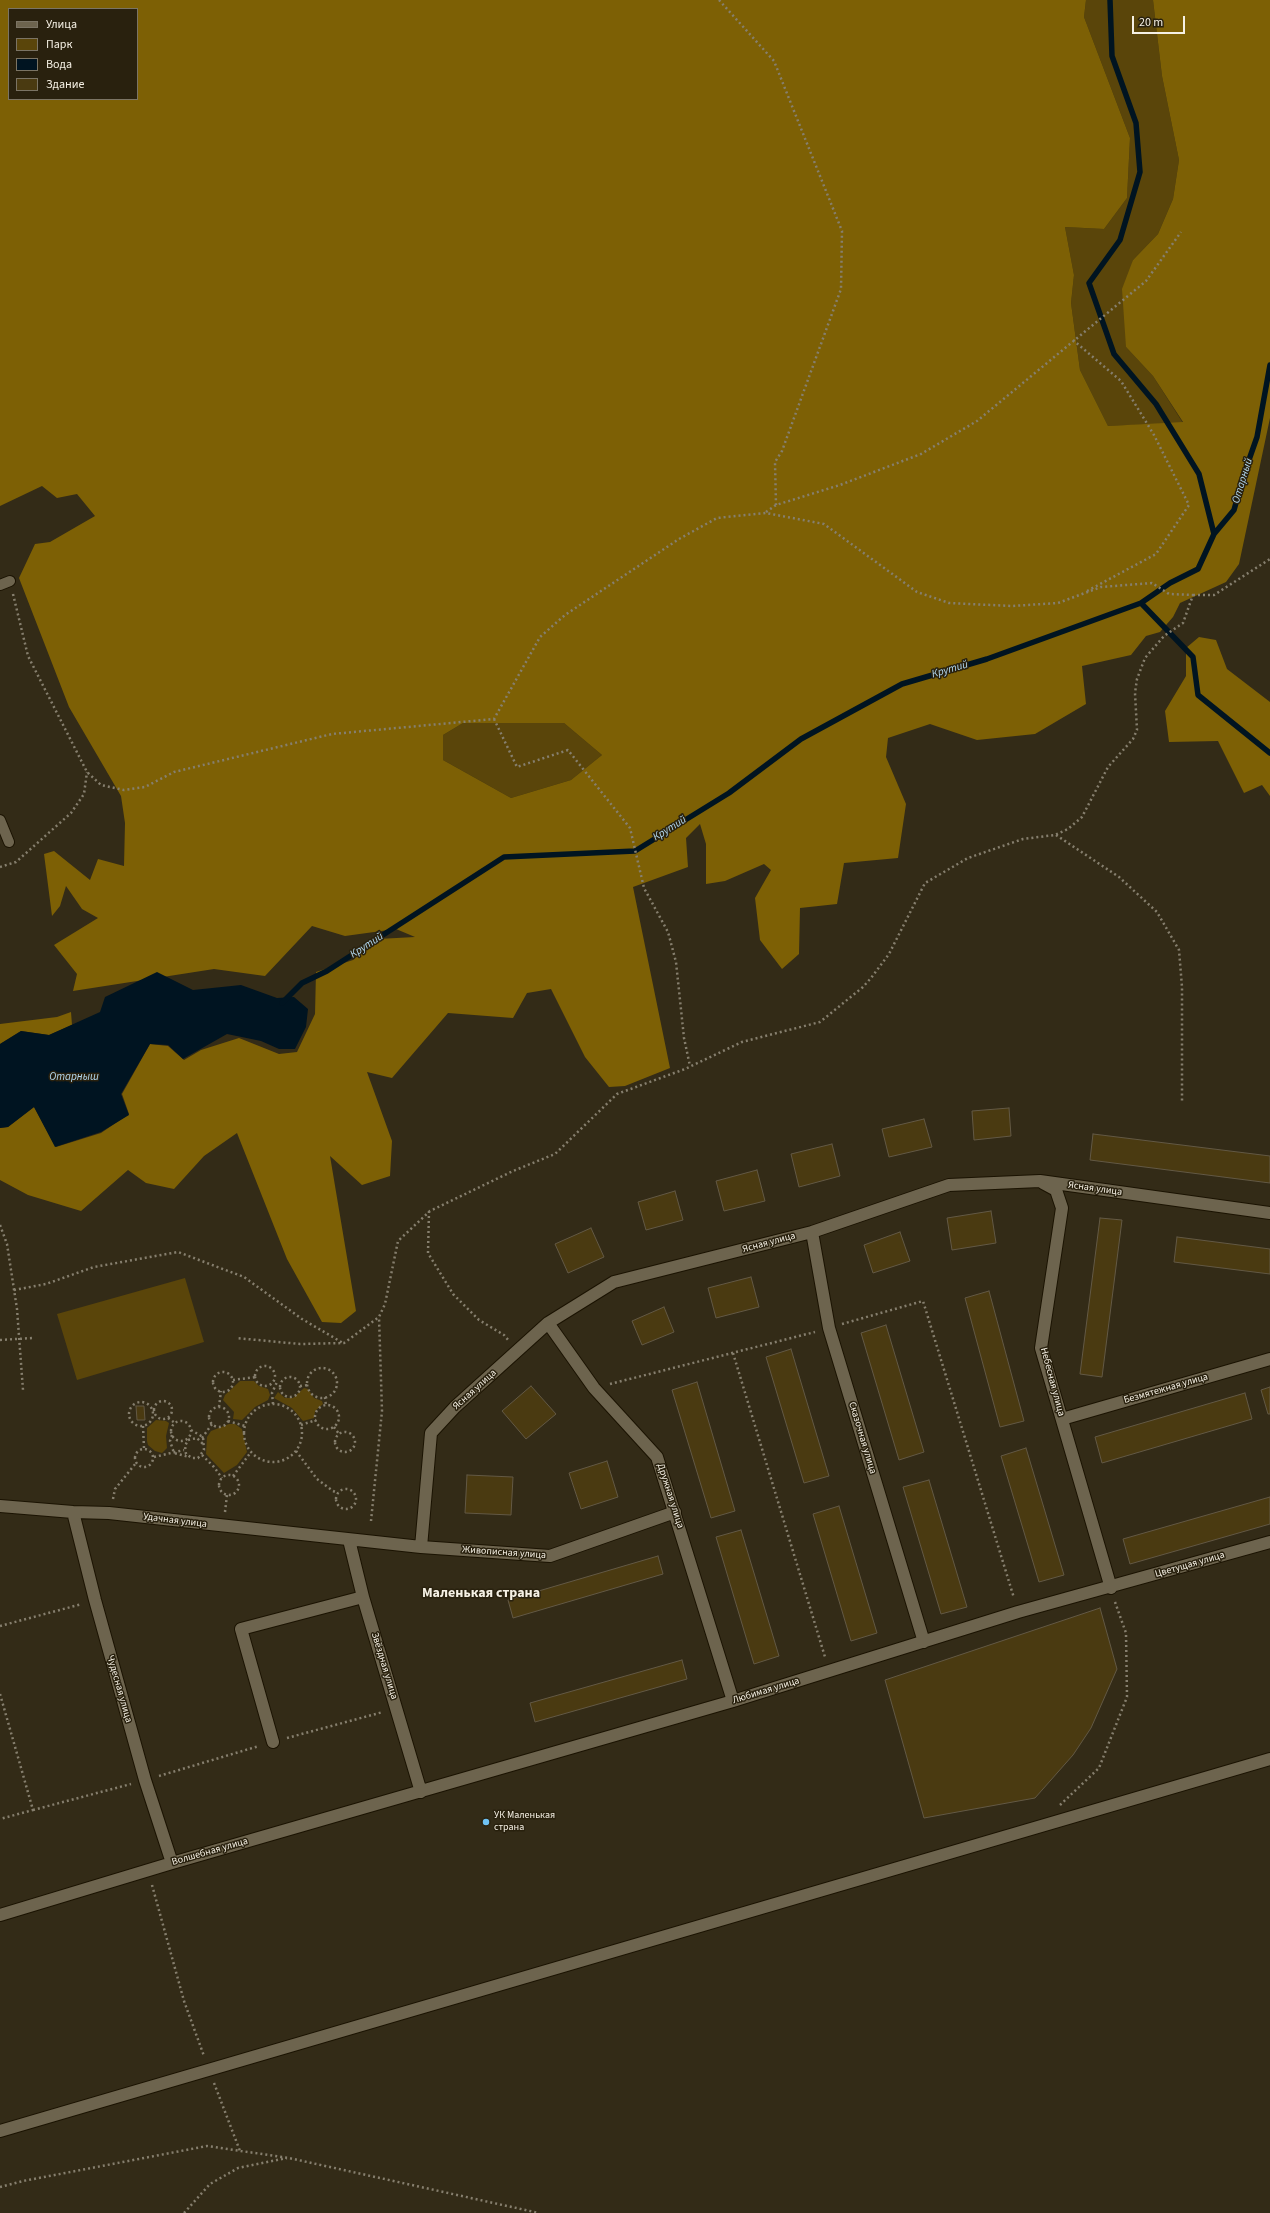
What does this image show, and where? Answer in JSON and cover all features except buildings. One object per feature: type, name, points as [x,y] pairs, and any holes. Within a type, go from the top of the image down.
[{"type":"street","name":"Ясная улица","points":[[421,1547],[431,1434],[455,1407],[548,1323],[614,1282],[812,1232],[949,1185],[1040,1181],[1270,1213]]},
{"type":"street","name":"Небесная улица","points":[[1040,1181],[1056,1190],[1062,1208],[1041,1348],[1111,1588]]},
{"type":"street","name":"Сказочная улица","points":[[812,1232],[829,1328],[924,1642]]},
{"type":"street","name":"Дружная улица","points":[[548,1323],[594,1388],[657,1457],[734,1701]]},
{"type":"street","name":"Безмятежная улица","points":[[1062,1419],[1270,1359]]},
{"type":"street","name":"Удачная улица","points":[[0,1506],[73,1512],[109,1513],[349,1540]]},
{"type":"street","name":"Чудесная улица","points":[[73,1512],[95,1600],[145,1780],[172,1863]]},
{"type":"street","name":"Живописная улица","points":[[349,1540],[421,1547],[550,1556],[675,1512]]},
{"type":"street","name":"Звёздная улица","points":[[349,1540],[363,1597],[421,1792]]},
{"type":"street","name":"Цветущая улица","points":[[1111,1588],[1270,1542]]},
{"type":"street","name":"Любимая улица","points":[[421,1792],[734,1701],[1018,1612],[1111,1588]]},
{"type":"street","points":[[273,1742],[241,1629],[363,1597]]},
{"type":"street","points":[[0,2131],[1270,1759]]},
{"type":"street","name":"Волшебная улица","points":[[0,1915],[172,1863],[421,1792]]},
{"type":"lane","points":[[0,820],[9,842]]},
{"type":"path","points":[[719,0],[774,61],[842,231],[841,289],[782,451],[775,462],[776,505]]},
{"type":"path","points":[[766,513],[776,505],[840,485],[921,454],[977,421],[1146,281],[1181,232]]},
{"type":"path","points":[[1073,340],[1121,381],[1154,435],[1189,505],[1156,554],[1074,598]]},
{"type":"path","points":[[494,719],[540,637],[565,615],[679,539],[717,518],[766,513],[824,524],[917,592],[949,603],[1012,606],[1058,603],[1100,587],[1152,583],[1169,594],[1214,595],[1270,558]]},
{"type":"path","points":[[5,583],[28,656],[87,772],[101,785],[124,790],[145,787],[174,772],[332,734],[494,719]]},
{"type":"path","points":[[371,1521],[382,1411],[379,1317],[385,1304],[398,1241],[430,1211],[513,1171],[555,1154],[617,1094],[690,1066],[742,1042],[820,1022],[863,987],[871,978],[889,954],[925,883],[975,856],[1023,839],[1055,835],[1068,829],[1082,817],[1108,767],[1133,739],[1137,730],[1135,693],[1137,679],[1145,658],[1164,636],[1183,623],[1193,595]]},
{"type":"path","points":[[494,719],[517,767],[568,750],[630,828],[644,888],[668,932],[676,962],[684,1038],[690,1066]]},
{"type":"path","points":[[0,867],[16,862],[71,813],[84,794],[87,772]]},
{"type":"path","points":[[1055,835],[1119,877],[1157,912],[1179,950],[1182,987],[1182,1102]]},
{"type":"path","points":[[430,1211],[428,1253],[453,1294],[479,1320],[504,1335],[518,1351]]},
{"type":"path","points":[[0,1225],[7,1244],[14,1290],[22,1390]]},
{"type":"path","points":[[14,1290],[46,1284],[94,1267],[178,1252],[244,1277],[302,1319],[344,1343]]},
{"type":"path","points":[[923,1301],[1018,1612]]},
{"type":"path","points":[[236,1338],[300,1344],[344,1343],[379,1317]]},
{"type":"path","points":[[0,1340],[32,1338]]},
{"type":"path","points":[[594,1388],[733,1353],[829,1672]]},
{"type":"path","points":[[273,1404],[272,1393],[276,1381],[274,1371],[267,1366],[258,1369],[256,1377],[260,1384],[264,1386],[272,1384],[276,1381]]},
{"type":"path","points":[[326,1368],[335,1375],[337,1386],[330,1395],[325,1397],[314,1395],[308,1385],[310,1374],[315,1370],[326,1368]]},
{"type":"path","points":[[228,1372],[233,1380],[230,1389],[221,1391],[214,1386],[213,1381],[218,1373],[228,1372]]},
{"type":"path","points":[[233,1380],[256,1377]]},
{"type":"path","points":[[287,1377],[292,1377],[299,1382],[300,1386],[297,1394],[289,1397],[282,1392],[281,1383],[287,1377]]},
{"type":"path","points":[[276,1381],[281,1383]]},
{"type":"path","points":[[300,1386],[308,1385]]},
{"type":"path","points":[[219,1407],[221,1391]]},
{"type":"path","points":[[325,1397],[326,1406]]},
{"type":"path","points":[[168,1418],[172,1410],[168,1402],[159,1402],[155,1405],[154,1414],[151,1420],[143,1426],[137,1426],[130,1418],[132,1406],[142,1402],[148,1404],[154,1414],[160,1419],[168,1418],[175,1423],[183,1421],[190,1426],[191,1430],[203,1438],[204,1445],[202,1455]]},
{"type":"path","points":[[273,1404],[280,1405],[294,1412],[301,1425],[302,1439],[296,1451],[286,1459],[274,1462],[261,1459],[251,1452],[245,1439],[245,1426],[248,1419],[259,1408],[273,1404]]},
{"type":"path","points":[[326,1406],[331,1406],[338,1414],[339,1419],[334,1427],[325,1429],[321,1427],[316,1420],[318,1410],[326,1406]]},
{"type":"path","points":[[212,1424],[209,1415],[214,1408],[219,1407],[226,1410],[228,1421]]},
{"type":"path","points":[[301,1425],[316,1420]]},
{"type":"path","points":[[228,1421],[245,1426]]},
{"type":"path","points":[[212,1424],[221,1426],[228,1421]]},
{"type":"path","points":[[174,1453],[170,1441],[175,1423]]},
{"type":"path","points":[[201,1441],[212,1424]]},
{"type":"path","points":[[143,1426],[144,1448]]},
{"type":"path","points":[[334,1427],[339,1434]]},
{"type":"path","points":[[184,1450],[191,1430]]},
{"type":"path","points":[[348,1433],[355,1440],[355,1445],[349,1452],[340,1451],[336,1447],[335,1442],[339,1434],[348,1433]]},
{"type":"path","points":[[172,1434],[179,1441],[197,1438],[204,1445]]},
{"type":"path","points":[[144,1448],[150,1451],[154,1457]]},
{"type":"path","points":[[109,1513],[115,1489],[136,1463],[135,1455],[137,1452],[144,1448]]},
{"type":"path","points":[[154,1457],[184,1450]]},
{"type":"path","points":[[184,1450],[189,1457],[192,1458]]},
{"type":"path","points":[[296,1451],[317,1479],[333,1492],[338,1493],[342,1490],[352,1492],[355,1496],[353,1506],[349,1509],[339,1507],[336,1498],[338,1493]]},
{"type":"path","points":[[233,1476],[251,1452]]},
{"type":"path","points":[[174,1453],[192,1458],[202,1455]]},
{"type":"path","points":[[202,1455],[222,1478],[220,1488],[223,1492],[232,1494],[236,1492],[239,1483],[233,1476],[229,1475],[222,1478]]},
{"type":"path","points":[[136,1463],[143,1467],[147,1467],[153,1461],[154,1457]]},
{"type":"path","points":[[1059,1806],[1099,1768],[1127,1697],[1126,1633],[1111,1588]]},
{"type":"path","points":[[0,1626],[95,1600]]},
{"type":"path","points":[[0,1694],[33,1810]]},
{"type":"path","points":[[0,1819],[145,1780],[273,1742],[397,1708]]},
{"type":"path","points":[[148,1871],[184,2001],[208,2070],[240,2151]]},
{"type":"path","points":[[0,2187],[23,2181],[207,2146],[289,2158],[539,2213]]},
{"type":"path","points":[[184,2213],[210,2184],[238,2168],[289,2158]]},
{"type":"green space","points":[[1086,0],[1153,0],[1162,76],[1179,160],[1173,199],[1158,234],[1133,260],[1126,347],[1153,376],[1183,423],[1108,426],[1080,370],[1071,303],[1074,275],[1065,227],[1104,229],[1127,198],[1130,138],[1084,17]]},
{"type":"green space","points":[[463,723],[564,723],[602,755],[571,780],[511,798],[443,760],[443,735]]},
{"type":"green space","points":[[185,1278],[204,1342],[77,1380],[57,1314]]},
{"type":"green space","points":[[240,1381],[254,1381],[259,1386],[268,1389],[270,1395],[268,1400],[255,1407],[242,1420],[233,1419],[234,1412],[223,1400],[225,1395]]},
{"type":"green space","points":[[304,1388],[308,1389],[314,1398],[322,1401],[323,1404],[315,1411],[314,1418],[303,1421],[292,1408],[274,1398],[278,1392],[285,1398],[293,1398]]},
{"type":"green space","points":[[156,1420],[166,1421],[169,1423],[166,1436],[167,1448],[162,1453],[155,1451],[148,1445],[147,1441],[147,1428]]},
{"type":"green space","points":[[229,1424],[235,1424],[242,1429],[247,1452],[237,1465],[224,1473],[206,1454],[207,1437],[211,1431]]},
{"type":"shaded area","points":[[0,0],[1086,0],[1084,17],[1130,138],[1127,198],[1104,229],[1065,227],[1074,275],[1071,303],[1080,370],[1108,426],[1183,422],[1153,376],[1126,347],[1122,289],[1133,260],[1158,234],[1173,199],[1179,160],[1162,76],[1153,0],[1270,0],[1270,418],[1239,564],[1226,582],[1180,603],[1173,617],[1160,632],[1146,636],[1131,655],[1082,666],[1086,704],[1035,734],[977,740],[930,724],[888,738],[886,757],[906,804],[898,858],[844,863],[837,904],[800,908],[799,954],[782,969],[760,940],[755,898],[771,870],[764,864],[725,881],[706,884],[706,844],[700,824],[686,838],[688,867],[633,887],[670,1068],[625,1086],[609,1087],[585,1057],[551,989],[527,993],[513,1018],[448,1013],[392,1078],[367,1072],[392,1141],[390,1176],[362,1185],[330,1156],[356,1311],[341,1323],[322,1322],[287,1259],[237,1133],[204,1156],[174,1189],[146,1183],[128,1170],[81,1211],[28,1195],[0,1180],[0,1128],[8,1127],[34,1107],[56,1147],[101,1133],[129,1114],[122,1094],[150,1044],[168,1046],[184,1060],[201,1050],[239,1038],[279,1054],[297,1052],[315,1014],[316,972],[353,960],[378,939],[415,937],[396,929],[345,936],[312,926],[265,976],[214,969],[73,991],[77,974],[54,945],[98,918],[82,909],[66,886],[60,906],[52,916],[44,854],[54,851],[90,880],[98,859],[124,866],[125,823],[121,796],[69,707],[19,578],[35,544],[50,542],[95,516],[77,494],[57,498],[42,486],[0,506]],"holes":[[[463,723],[564,723],[602,755],[571,780],[511,798],[443,760],[443,735]]]},
{"type":"shaded area","points":[[1199,637],[1216,640],[1227,669],[1270,702],[1270,796],[1262,785],[1244,793],[1218,741],[1169,742],[1165,711],[1186,676],[1186,648]]},
{"type":"shaded area","points":[[71,1012],[72,1025],[49,1035],[21,1031],[0,1044],[0,1024],[57,1017]]},
{"type":"water","name":"Отарныш","points":[[157,972],[193,990],[241,985],[277,998],[294,997],[308,1009],[306,1027],[295,1049],[279,1049],[261,1041],[227,1034],[183,1059],[168,1045],[150,1044],[121,1094],[129,1115],[101,1132],[55,1147],[34,1107],[8,1127],[0,1128],[0,1044],[21,1031],[49,1035],[100,1012],[105,997]]},
{"type":"waterway","points":[[1110,0],[1112,56],[1136,123],[1140,172],[1120,240],[1089,283],[1114,354],[1156,404],[1199,474],[1214,534]]},
{"type":"waterway","name":"Отарный","points":[[1141,603],[1170,583],[1198,569],[1214,534],[1234,510],[1244,474],[1257,437],[1270,365]]},
{"type":"waterway","name":"Крутий","points":[[282,1003],[302,983],[327,971],[504,857],[635,851],[729,793],[801,739],[902,684],[987,659],[1141,603],[1193,657],[1198,695],[1270,753]]},
{"type":"place","name":"УК Маленькая страна","points":[[486,1822]]},
{"type":"district","name":"Маленькая страна","points":[[481,1594]]}]
